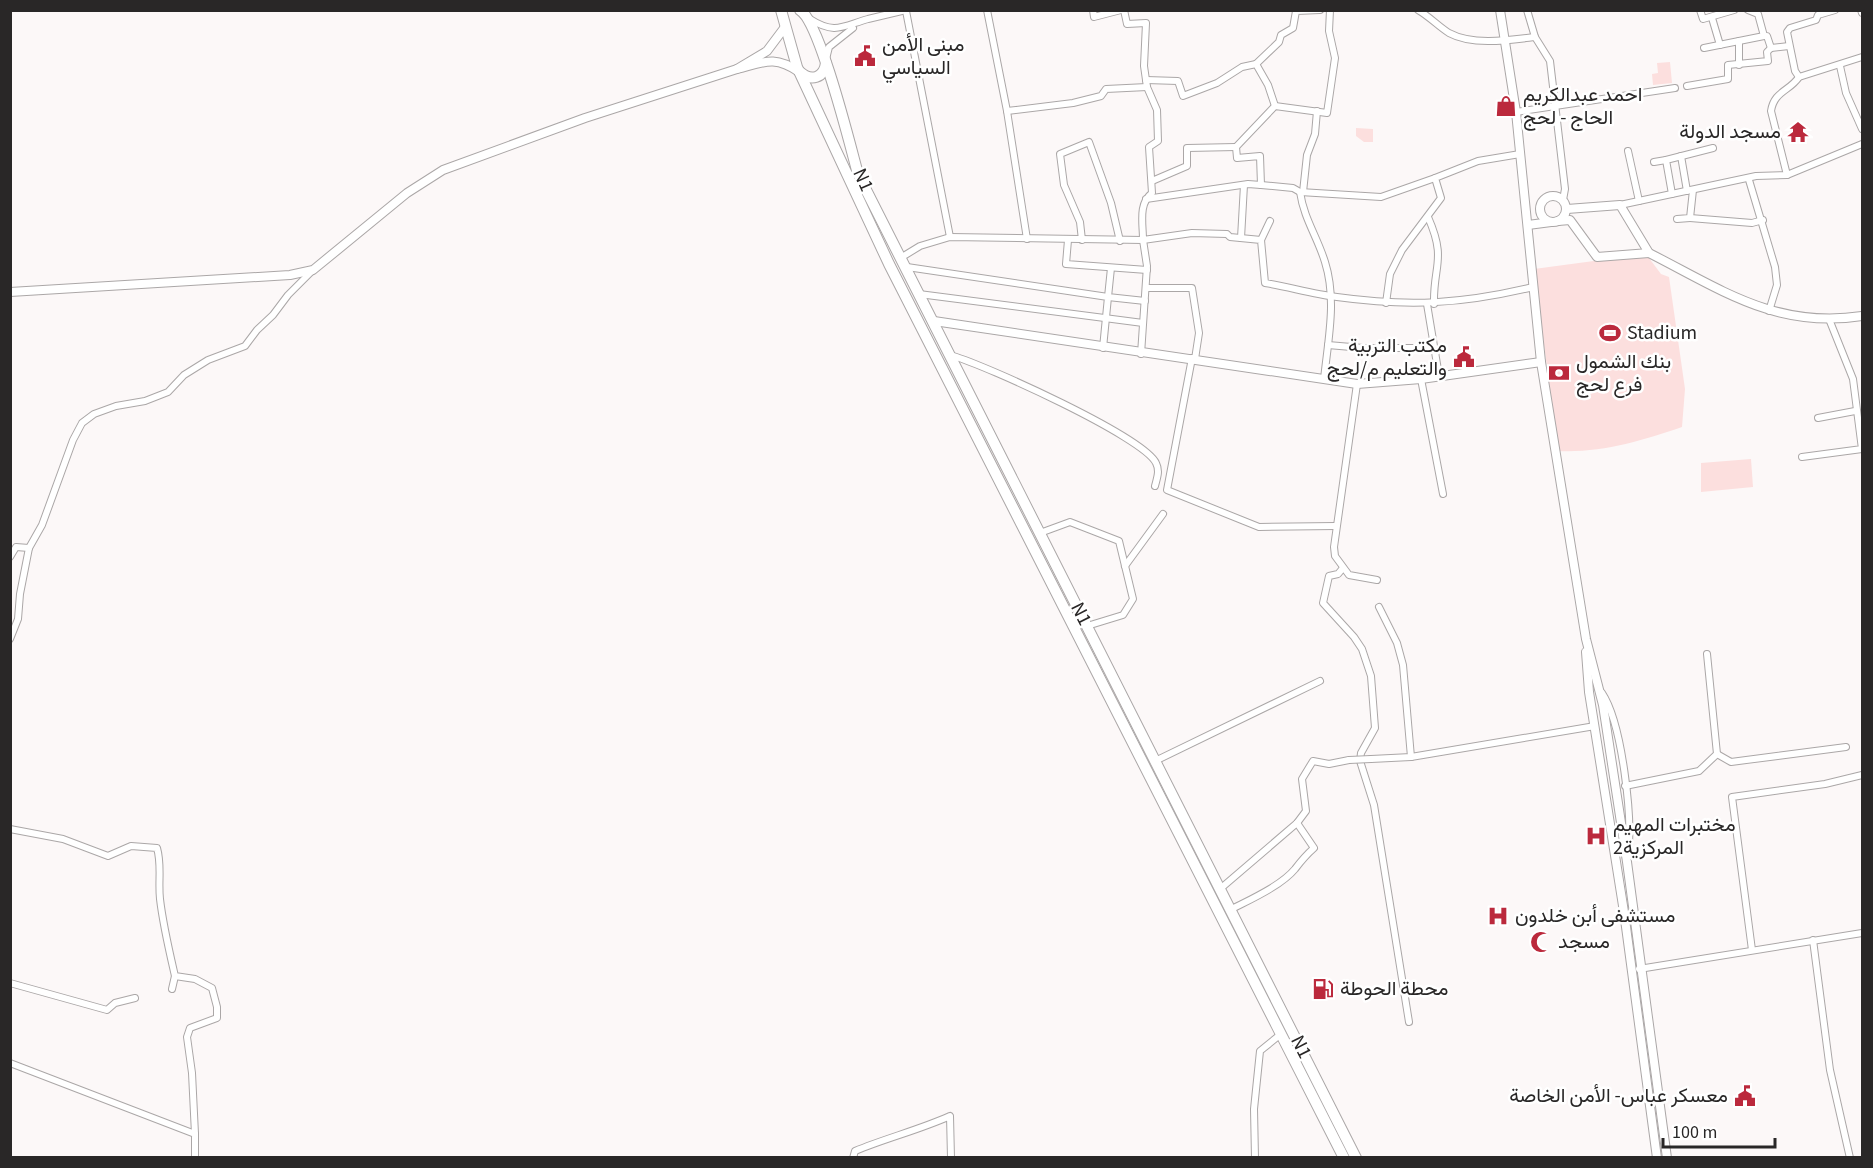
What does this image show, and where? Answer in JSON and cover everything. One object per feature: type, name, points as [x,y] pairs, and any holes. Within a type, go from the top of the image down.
[{"type":"highway","name":"N1","points":[[781,10],[799,72],[889,264],[1344,1158]]},
{"type":"highway","points":[[785,27],[787,16],[793,10]]},
{"type":"highway","name":"N1","points":[[804,13],[826,63],[858,174],[953,356],[1356,1158]]},
{"type":"highway","points":[[799,72],[806,77],[814,78],[823,73],[826,63]]},
{"type":"street","points":[[804,13],[825,27],[840,30],[906,10],[950,237]]},
{"type":"street","points":[[987,10],[1007,111],[1028,239]]},
{"type":"street","points":[[1093,10],[1094,17],[1123,10],[1126,24],[1146,23],[1146,83],[1157,116],[1158,141],[1149,147],[1148,174],[1152,181],[1152,193],[1145,199],[1142,210],[1147,270],[1141,354]]},
{"type":"street","points":[[1007,111],[1086,100],[1101,96],[1106,88],[1146,83],[1178,81],[1183,96],[1217,83],[1242,68],[1256,64],[1279,42],[1281,35],[1293,28],[1296,11],[1320,10]]},
{"type":"street","points":[[1275,106],[1327,113],[1335,58],[1329,31],[1330,10]]},
{"type":"street","points":[[1418,10],[1452,34],[1474,39],[1506,40],[1535,37]]},
{"type":"street","points":[[1500,10],[1516,112],[1541,362],[1586,639],[1599,688],[1627,862],[1667,1158]]},
{"type":"street","points":[[1527,10],[1535,37],[1550,61],[1565,189],[1563,200],[1567,209]]},
{"type":"street","points":[[1700,10],[1703,19],[1734,10]]},
{"type":"street","points":[[1748,10],[1758,14],[1764,36],[1767,36],[1771,48]]},
{"type":"street","points":[[1799,76],[1795,71],[1787,32],[1790,28],[1816,20],[1818,15],[1835,10]]},
{"type":"street","points":[[1712,18],[1720,45]]},
{"type":"street","points":[[826,63],[829,47],[834,41],[867,20]]},
{"type":"street","points":[[738,69],[767,51],[785,27]]},
{"type":"street","points":[[1704,48],[1764,36]]},
{"type":"street","points":[[1739,41],[1739,65]]},
{"type":"street","points":[[1687,86],[1728,79],[1728,65],[1768,61],[1767,52],[1771,48],[1789,46]]},
{"type":"street","points":[[1787,175],[1771,111],[1772,103],[1780,90],[1794,86],[1799,76],[1840,66],[1863,57]]},
{"type":"street","points":[[10,639],[18,619],[20,594],[29,548],[42,525],[73,440],[82,423],[94,414],[116,406],[145,401],[168,392],[184,375],[208,360],[245,346],[288,295],[313,270],[407,193],[443,170],[585,118],[738,69],[771,60],[784,63],[799,72]]},
{"type":"street","points":[[1256,64],[1268,85],[1275,106]]},
{"type":"street","points":[[1840,66],[1846,93],[1863,129]]},
{"type":"street","points":[[1516,112],[1675,88]]},
{"type":"street","points":[[1152,181],[1187,166],[1187,148],[1236,147],[1275,106]]},
{"type":"street","points":[[1317,111],[1315,134],[1307,155],[1301,192],[1303,214],[1315,236],[1325,263],[1331,296],[1324,379]]},
{"type":"street","points":[[1082,240],[1080,222],[1064,185],[1060,154],[1089,142],[1111,203],[1120,241]]},
{"type":"street","points":[[1555,222],[1567,209],[1620,205],[1749,180],[1756,176],[1787,175],[1863,144]]},
{"type":"street","points":[[1236,147],[1237,158],[1260,156],[1261,185]]},
{"type":"street","points":[[1654,162],[1713,148]]},
{"type":"street","points":[[1628,151],[1640,201]]},
{"type":"street","points":[[1145,199],[1244,184],[1293,188],[1301,192],[1381,197],[1478,161],[1520,154]]},
{"type":"street","points":[[1681,156],[1690,190],[1690,218]]},
{"type":"street","points":[[1666,160],[1672,194]]},
{"type":"street","points":[[1386,303],[1390,274],[1402,250],[1441,198],[1436,178]]},
{"type":"street","points":[[1749,180],[1773,255],[1777,285],[1769,311]]},
{"type":"street","points":[[1241,238],[1244,184]]},
{"type":"street","points":[[1526,201],[1548,197],[1563,200]]},
{"type":"street","points":[[1548,197],[1541,204],[1541,214],[1555,222]]},
{"type":"street","points":[[1620,205],[1649,253]]},
{"type":"street","points":[[1428,217],[1438,241],[1438,273],[1432,288],[1430,304],[1439,376]]},
{"type":"street","points":[[1677,219],[1752,223],[1763,220]]},
{"type":"street","points":[[1528,225],[1570,220],[1597,257],[1649,253],[1769,311],[1798,318],[1829,319],[1863,316]]},
{"type":"street","points":[[1270,221],[1262,240],[1265,283],[1331,296],[1386,303],[1430,304],[1480,300],[1533,287]]},
{"type":"street","points":[[905,262],[920,246],[950,237],[1120,241],[1192,234],[1227,234],[1262,240]]},
{"type":"street","points":[[1068,240],[1066,264],[1147,270]]},
{"type":"street","points":[[905,262],[1108,297],[1145,301]]},
{"type":"street","points":[[1103,348],[1111,267]]},
{"type":"street","points":[[10,292],[290,275],[313,270]]},
{"type":"street","points":[[1146,288],[1192,288],[1198,333],[1167,490],[1259,527],[1336,526]]},
{"type":"street","points":[[919,294],[1143,323]]},
{"type":"street","points":[[1802,457],[1862,449],[1855,411],[1853,380],[1829,319]]},
{"type":"street","points":[[934,321],[1141,354],[1193,359],[1357,384],[1421,379],[1541,362]]},
{"type":"street","points":[[1328,345],[1363,348],[1434,348]]},
{"type":"street","points":[[953,356],[976,362],[1096,420],[1156,462],[1158,472],[1155,486]]},
{"type":"street","points":[[1421,379],[1443,494]]},
{"type":"street","points":[[1357,384],[1334,550],[1343,568],[1353,576],[1377,580]]},
{"type":"street","points":[[1818,418],[1855,411]]},
{"type":"street","points":[[1125,566],[1163,514]]},
{"type":"street","points":[[1040,533],[1070,522],[1119,541],[1133,599],[1123,615],[1087,626]]},
{"type":"street","points":[[10,557],[16,547],[29,548]]},
{"type":"street","points":[[1343,568],[1338,574],[1329,576],[1323,603],[1362,649],[1371,676],[1376,728],[1361,753],[1360,761],[1374,805],[1409,1022]]},
{"type":"street","points":[[1379,607],[1398,643],[1411,757]]},
{"type":"street","points":[[1586,639],[1587,674],[1632,970],[1657,1158]]},
{"type":"street","points":[[1707,654],[1717,754]]},
{"type":"street","points":[[1155,761],[1320,681]]},
{"type":"street","points":[[1599,688],[1614,715],[1630,832],[1627,862]]},
{"type":"street","points":[[1220,889],[1297,823],[1306,811],[1302,779],[1313,761],[1329,764],[1349,760],[1411,757],[1595,726]]},
{"type":"street","points":[[1717,754],[1731,762],[1846,747]]},
{"type":"street","points":[[1625,786],[1699,771],[1717,754]]},
{"type":"street","points":[[1752,950],[1732,797],[1825,784],[1863,775]]},
{"type":"street","points":[[1230,910],[1266,891],[1295,869],[1300,860],[1314,848],[1297,823]]},
{"type":"street","points":[[10,830],[63,839],[108,856],[131,846],[157,848],[161,864],[160,898],[166,930],[165,940],[175,976],[172,989]]},
{"type":"street","points":[[1632,970],[1863,933]]},
{"type":"street","points":[[1813,940],[1830,1070],[1850,1158]]},
{"type":"street","points":[[175,976],[195,979],[212,988],[217,1007],[217,1018],[190,1028],[187,1037],[192,1073],[195,1158]]},
{"type":"street","points":[[10,983],[107,1010],[115,1003],[135,998]]},
{"type":"street","points":[[1255,1158],[1254,1109],[1260,1051],[1282,1034]]},
{"type":"street","points":[[10,1063],[195,1134]]},
{"type":"street","points":[[853,1158],[855,1151],[950,1116],[951,1158]]},
{"type":"shaded area","points":[[1670,62],[1672,83],[1653,85],[1652,74],[1658,73],[1657,63]]},
{"type":"shaded area","points":[[1356,128],[1373,129],[1373,142],[1364,142],[1356,136]]},
{"type":"shaded area","name":"Stadium","points":[[1646,254],[1661,274],[1669,277],[1685,389],[1682,427],[1606,448],[1558,451],[1534,269]]},
{"type":"shaded area","points":[[1751,459],[1753,487],[1701,492],[1701,463]]},
{"type":"place","name":"مبنى الأمن السياسي","points":[[865,56]]},
{"type":"place","name":"احمد عبدالكريم الحاج - لحج","points":[[1506,106]]},
{"type":"place","name":"مسجد الدولة","points":[[1798,132]]},
{"type":"place","name":"Stadium","points":[[1610,333]]},
{"type":"place","name":"مكتب التربية والتعليم م/لحج","points":[[1464,357]]},
{"type":"place","name":"بنك الشمول فرع لحج","points":[[1559,373]]},
{"type":"place","name":"مختبرات المهيم المركزية2","points":[[1596,836]]},
{"type":"place","name":"مستشفى أبن خلدون","points":[[1498,916]]},
{"type":"place","name":"مسجد","points":[[1541,942]]},
{"type":"place","name":"محطة الحوطة","points":[[1323,989]]},
{"type":"place","name":"معسكر عباس- الأمن الخاصة","points":[[1745,1096]]}]
